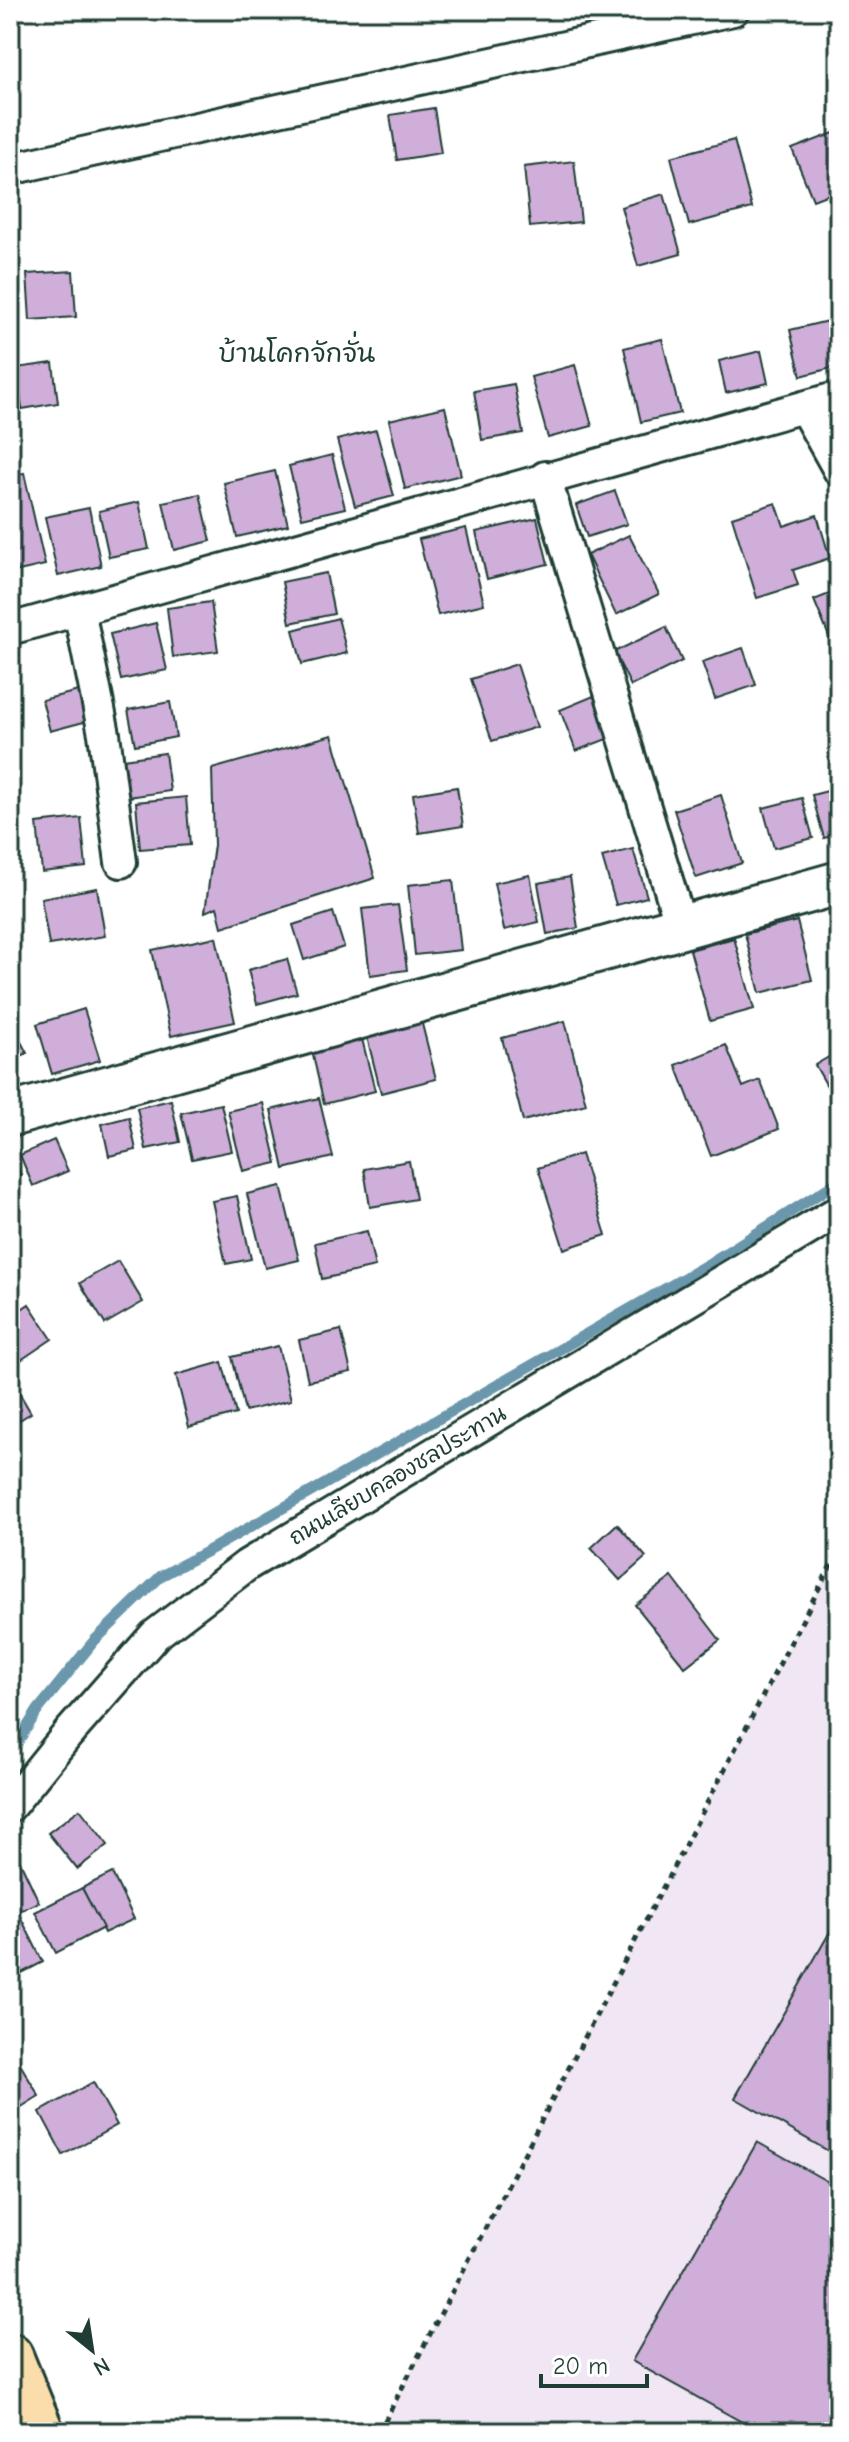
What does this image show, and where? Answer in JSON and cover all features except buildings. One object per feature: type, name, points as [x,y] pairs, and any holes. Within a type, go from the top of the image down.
[{"type":"highway","points":[[10,2356],[41,2432]]},
{"type":"street","points":[[10,169],[733,10]]},
{"type":"street","points":[[10,629],[839,397]]},
{"type":"street","points":[[804,407],[839,470]]},
{"type":"street","points":[[545,477],[681,926]]},
{"type":"street","points":[[79,610],[104,734],[121,862]]},
{"type":"street","points":[[10,1115],[839,883]]},
{"type":"street","name":"ถนนเลียบคลองชลประทาน","points":[[10,1806],[155,1635],[247,1565],[839,1211]]},
{"type":"path","points":[[379,2432],[839,1550]]},
{"type":"shaded area","points":[[839,1550],[839,2432],[379,2432]]},
{"type":"waterway","points":[[10,1754],[38,1710],[94,1641],[161,1576],[710,1263],[839,1181]]},
{"type":"district","name":"บ้านโคกจักจั่น","points":[[297,353]]}]
